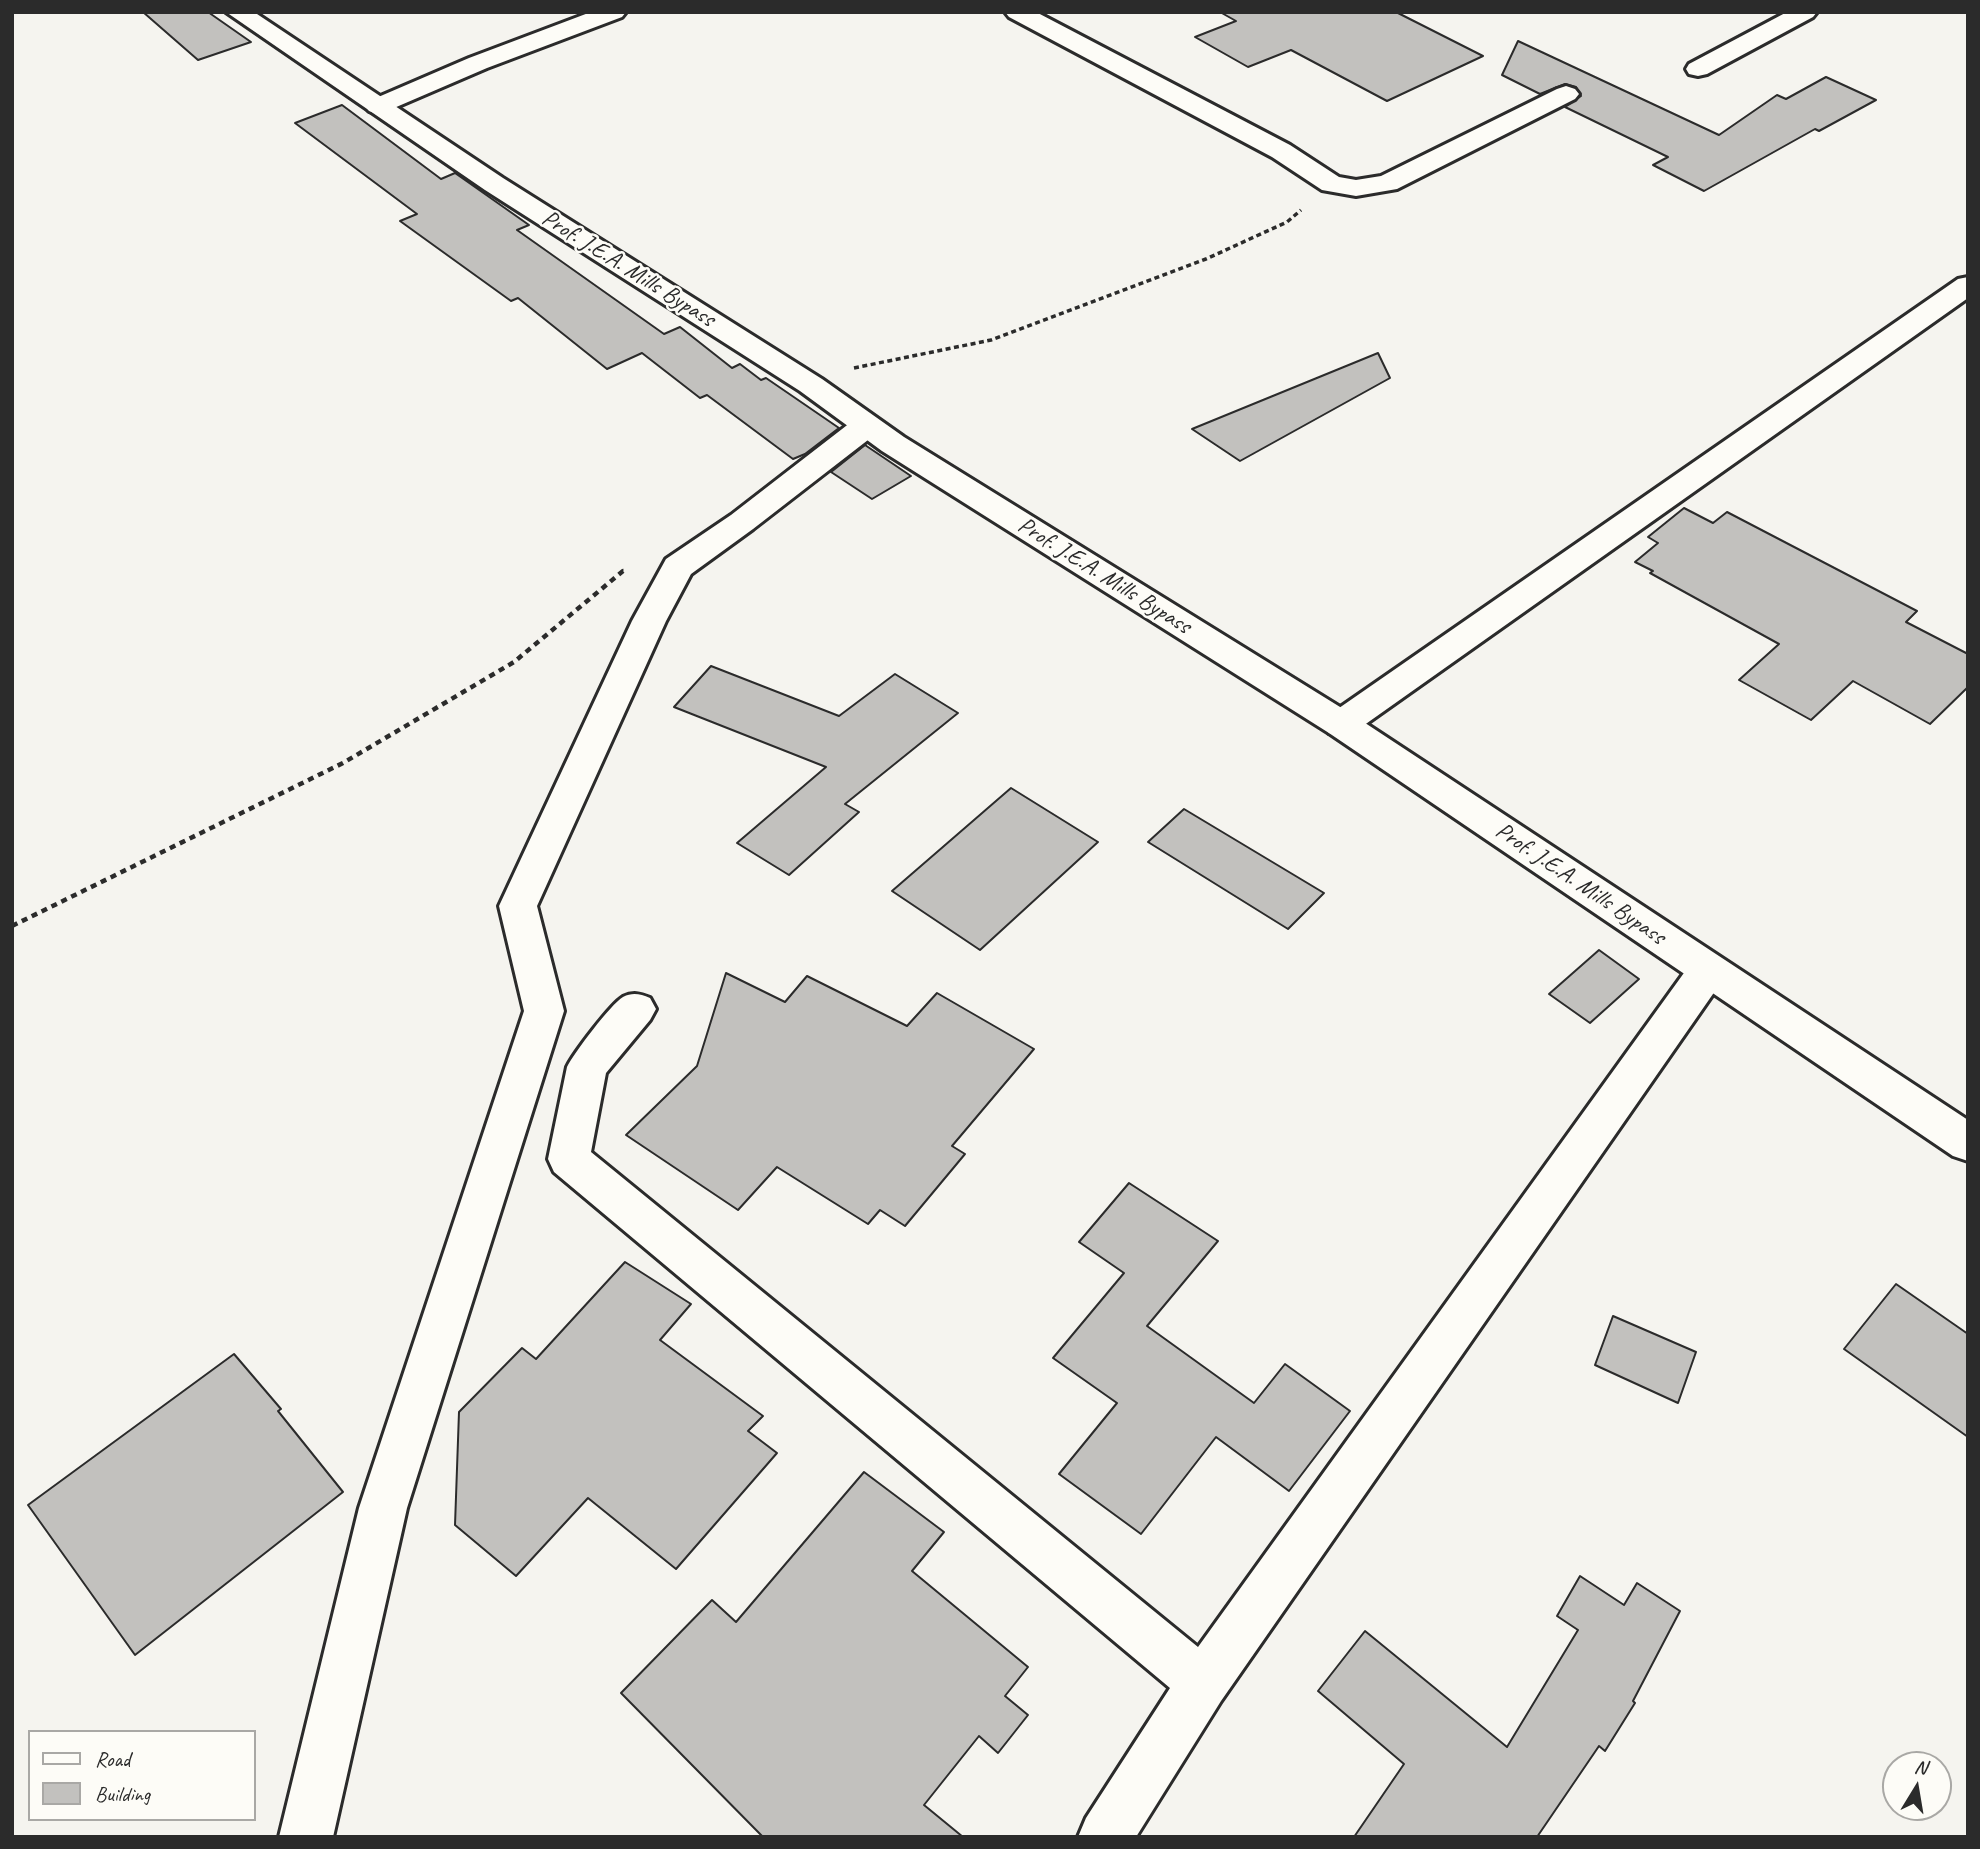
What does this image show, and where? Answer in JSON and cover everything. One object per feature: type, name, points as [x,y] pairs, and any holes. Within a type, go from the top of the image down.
[{"type":"street","name":"Prof. J.E.A. Mills Bypass","points":[[238,12],[494,184],[811,385],[866,426],[1340,724],[1968,1143]]},
{"type":"street","points":[[379,106],[478,63],[614,12]]},
{"type":"street","points":[[1017,12],[1281,151],[1331,184],[1356,188],[1388,183],[1566,94]]},
{"type":"street","points":[[1698,69],[1805,12]]},
{"type":"street","points":[[1340,724],[1968,285]]},
{"type":"street","points":[[306,1837],[383,1508],[544,1011],[517,906],[649,621],[678,567],[742,522],[866,426]]},
{"type":"street","points":[[1105,1837],[1203,1683],[1708,971]]},
{"type":"street","points":[[636,1009],[587,1067],[569,1159],[1203,1683]]},
{"type":"path","points":[[811,385],[864,364],[991,340],[1206,259],[1287,222],[1331,184]]},
{"type":"path","points":[[12,926],[343,763],[514,662],[623,571],[678,567]]},
{"type":"building","points":[[143,12],[208,12],[251,42],[198,60]]},
{"type":"building","points":[[1220,12],[1396,12],[1483,56],[1387,101],[1291,50],[1248,67],[1195,37],[1236,21]]},
{"type":"building","points":[[1518,41],[1719,135],[1777,95],[1786,99],[1826,77],[1876,100],[1819,131],[1815,129],[1704,191],[1653,165],[1668,157],[1565,107],[1581,96],[1576,87],[1565,84],[1540,94],[1502,75]]},
{"type":"building","points":[[342,105],[441,179],[455,173],[529,225],[517,230],[664,334],[680,327],[732,368],[740,364],[761,380],[766,378],[839,428],[805,454],[793,459],[707,395],[700,398],[642,353],[607,369],[518,298],[511,301],[400,221],[417,214],[295,123]]},
{"type":"building","points":[[1378,353],[1390,378],[1240,461],[1192,429]]},
{"type":"building","points":[[865,445],[911,476],[872,499],[831,472]]},
{"type":"building","points":[[1684,508],[1713,523],[1727,512],[1917,611],[1906,622],[1968,654],[1968,687],[1930,724],[1853,681],[1811,720],[1739,680],[1779,644],[1650,573],[1653,571],[1635,562],[1658,543],[1648,537]]},
{"type":"building","points":[[711,666],[839,716],[895,674],[958,713],[845,804],[859,812],[789,875],[737,843],[826,767],[674,707]]},
{"type":"building","points":[[1011,788],[1098,842],[980,950],[892,891]]},
{"type":"building","points":[[1184,809],[1324,893],[1288,929],[1148,842]]},
{"type":"building","points":[[1599,950],[1639,979],[1590,1023],[1549,994]]},
{"type":"building","points":[[726,973],[785,1002],[807,976],[907,1026],[937,993],[1034,1049],[952,1146],[965,1154],[905,1226],[880,1210],[868,1224],[777,1167],[738,1210],[626,1135],[697,1066]]},
{"type":"building","points":[[1129,1183],[1218,1241],[1147,1326],[1254,1403],[1285,1364],[1350,1411],[1289,1491],[1216,1437],[1141,1534],[1059,1474],[1117,1403],[1053,1358],[1124,1273],[1079,1242]]},
{"type":"building","points":[[625,1262],[691,1304],[660,1340],[763,1416],[748,1431],[777,1453],[676,1569],[588,1498],[516,1576],[455,1525],[459,1412],[522,1348],[536,1359]]},
{"type":"building","points":[[1896,1284],[1968,1334],[1968,1437],[1844,1349]]},
{"type":"building","points":[[1613,1316],[1696,1352],[1678,1403],[1595,1365]]},
{"type":"building","points":[[234,1354],[281,1409],[278,1411],[343,1492],[135,1655],[28,1505]]},
{"type":"building","points":[[864,1472],[944,1532],[912,1571],[1028,1667],[1005,1696],[1028,1715],[998,1753],[979,1736],[924,1805],[963,1837],[763,1837],[621,1693],[712,1600],[736,1622]]},
{"type":"building","points":[[1580,1576],[1624,1605],[1637,1583],[1680,1611],[1633,1701],[1635,1703],[1605,1751],[1599,1746],[1537,1837],[1354,1837],[1404,1764],[1318,1691],[1365,1631],[1507,1747],[1578,1630],[1557,1616]]}]
